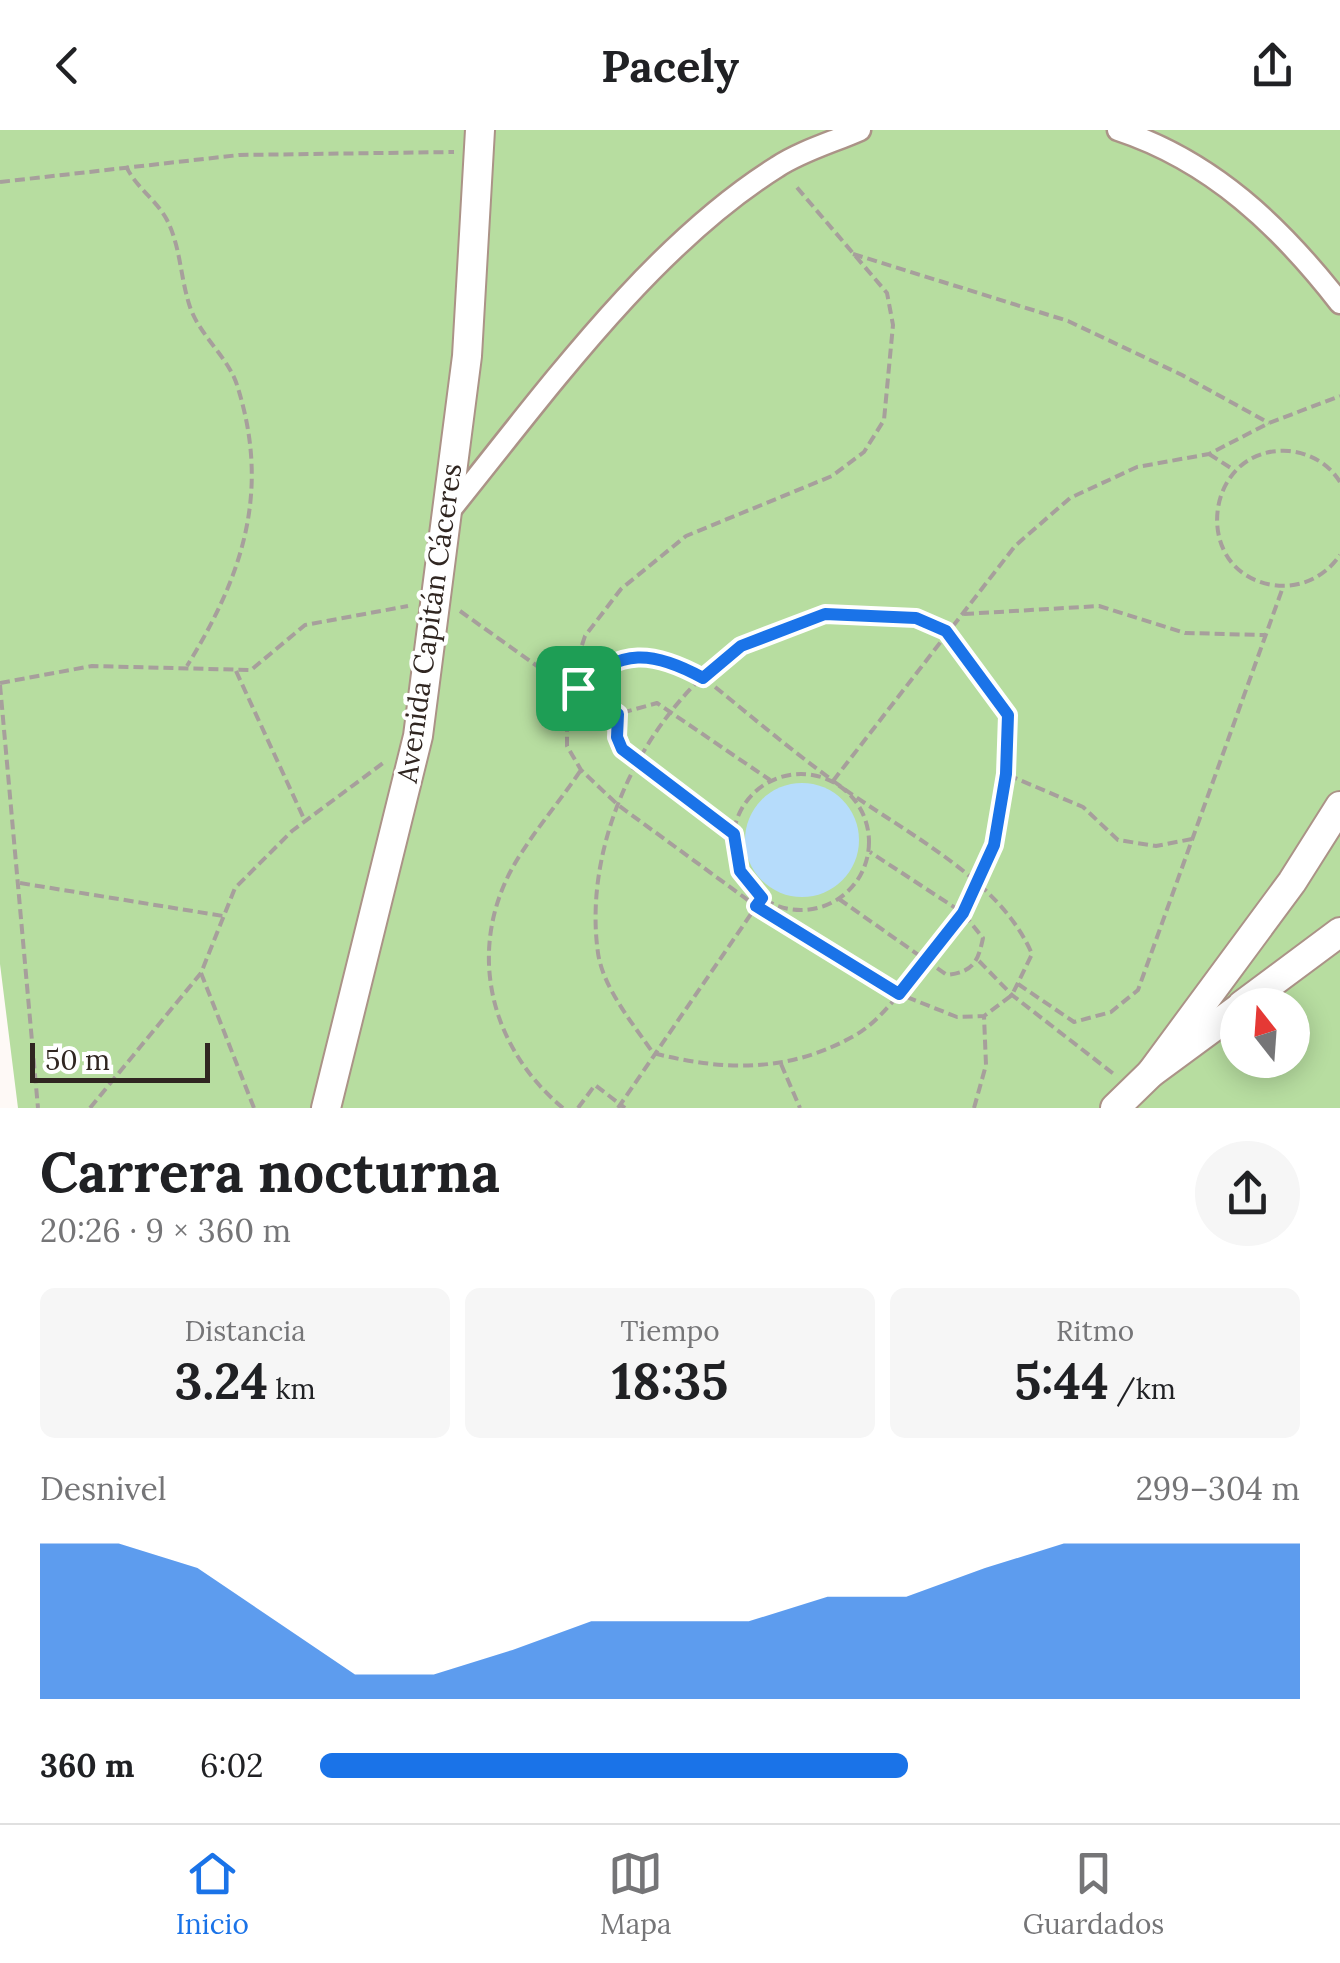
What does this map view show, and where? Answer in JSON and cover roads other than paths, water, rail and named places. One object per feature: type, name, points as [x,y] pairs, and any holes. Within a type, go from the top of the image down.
[{"type":"street","points":[[446,515],[545,392],[664,259],[778,166],[860,130]]},
{"type":"street","points":[[1118,130],[1161,144],[1236,192],[1297,248],[1340,303]]},
{"type":"street","name":"Avenida Capitán Cáceres","points":[[326,1108],[418,736],[467,356],[480,141]]},
{"type":"street","points":[[1133,1091],[1292,882],[1340,806]]},
{"type":"street","points":[[1265,988],[1340,932]]},
{"type":"street","points":[[1133,1091],[1220,1023]]},
{"type":"water","points":[[802,783],[824,788],[842,800],[854,818],[859,840],[854,862],[842,880],[824,892],[802,897],[780,892],[762,880],[750,862],[745,840],[750,818],[762,800],[780,788]]}]
